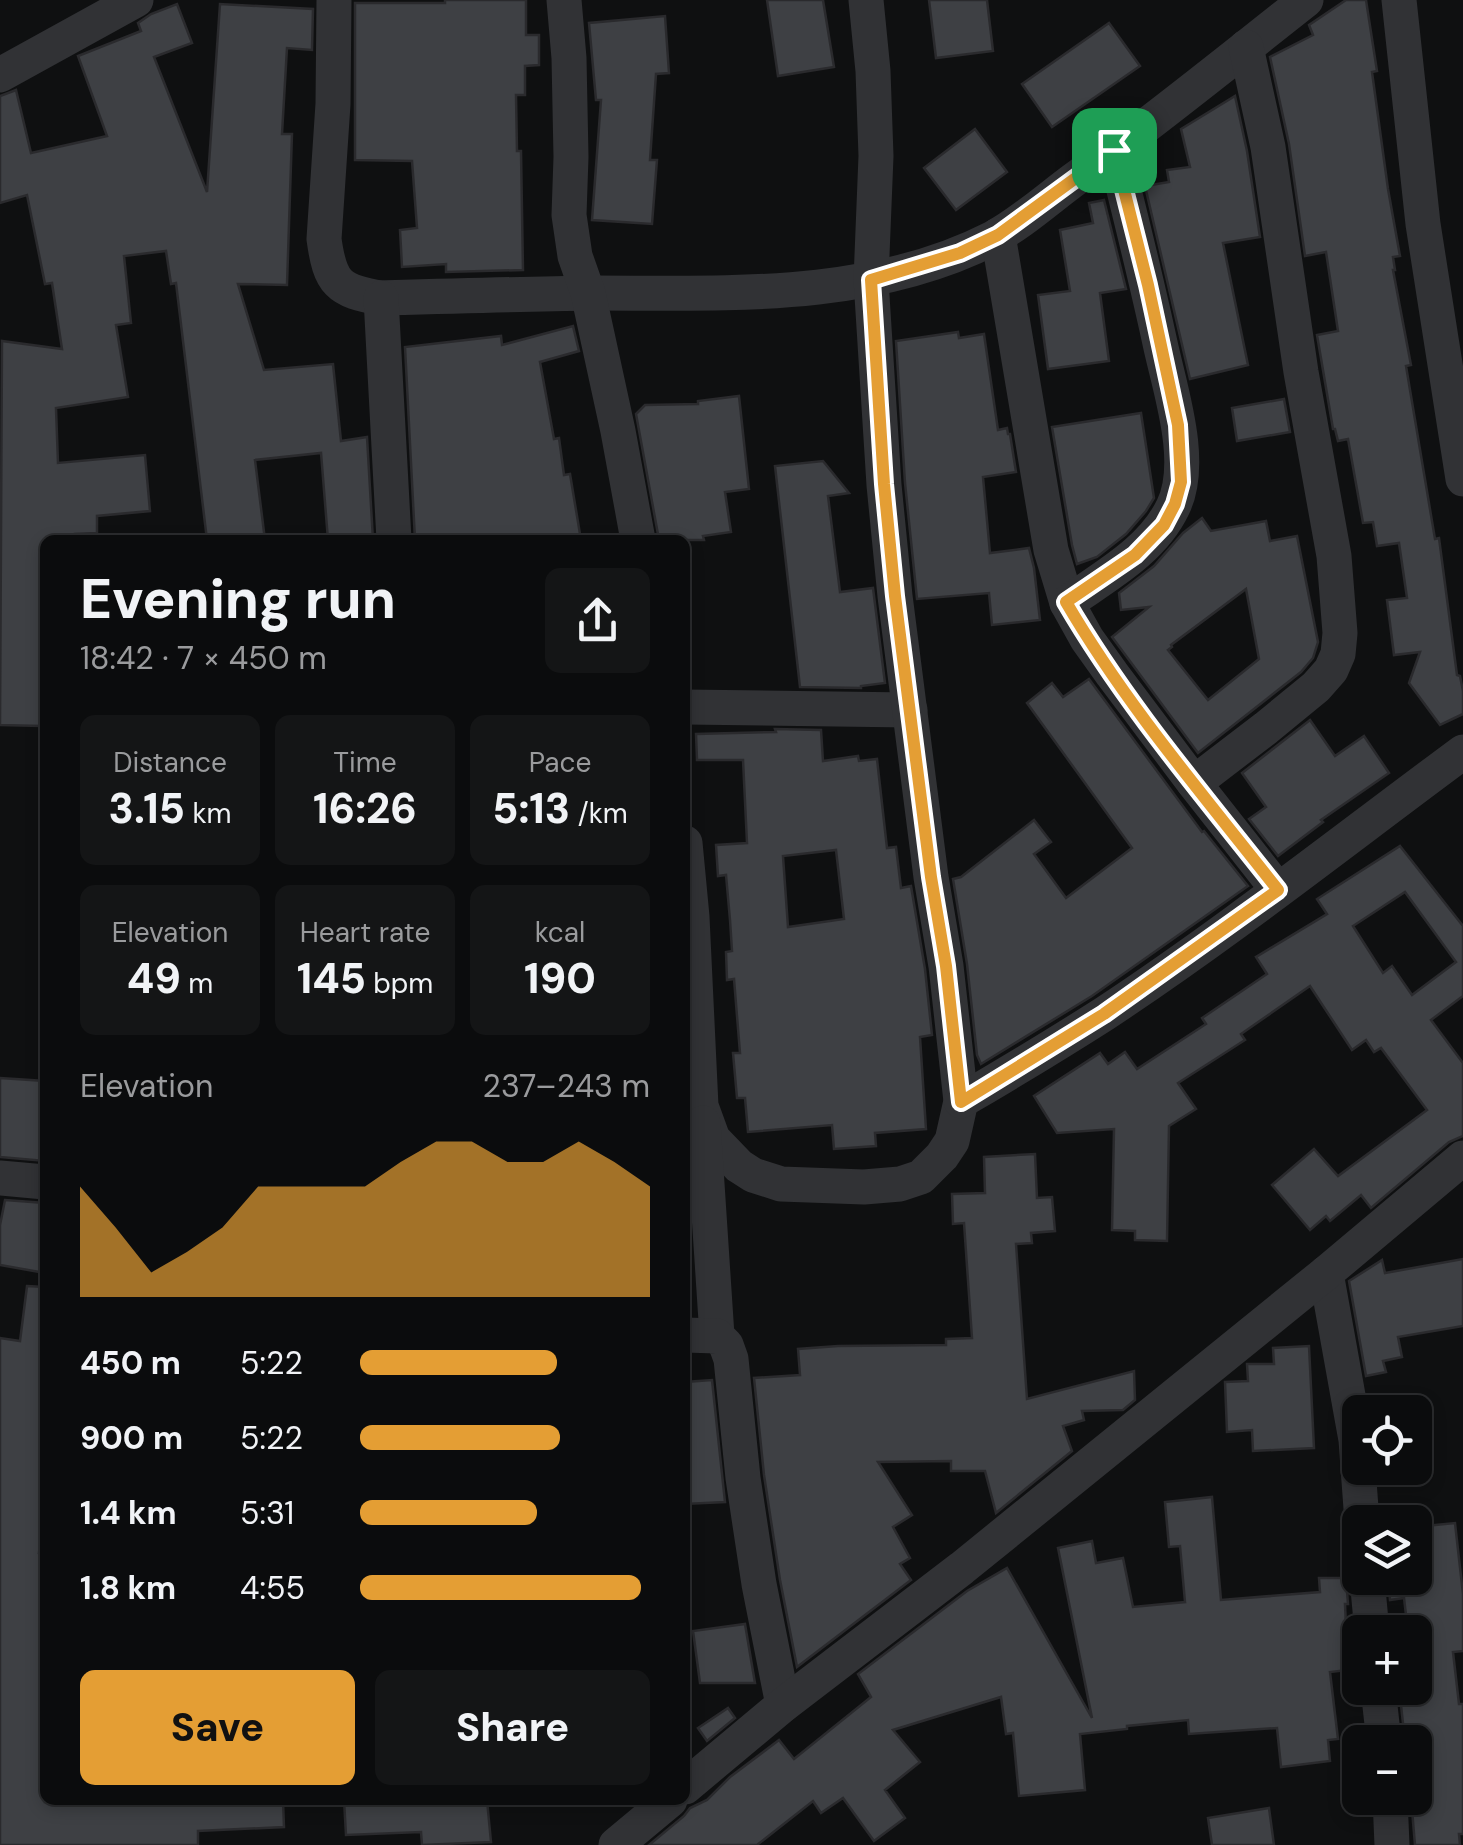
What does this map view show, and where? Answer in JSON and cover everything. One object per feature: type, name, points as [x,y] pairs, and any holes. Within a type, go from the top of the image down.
[{"type":"street","points":[[0,75],[136,0]]},
{"type":"street","points":[[334,0],[333,104],[324,239],[327,260],[334,279],[352,293],[381,298],[746,293],[871,280],[960,253],[998,235],[1306,0]]},
{"type":"street","points":[[564,0],[572,157],[568,215],[618,431],[637,535]]},
{"type":"street","points":[[702,1106],[713,1139],[753,1176],[780,1184],[864,1187],[900,1184],[934,1166],[952,1142],[961,1102],[884,484],[871,280],[876,156],[866,0]]},
{"type":"street","points":[[1398,0],[1423,224],[1463,479]]},
{"type":"street","points":[[1194,784],[1332,670],[1340,633],[1334,556],[1300,372],[1268,146],[1246,47]]},
{"type":"street","points":[[1066,602],[1135,555],[1164,525],[1181,482],[1178,425],[1114,150]]},
{"type":"street","points":[[998,235],[1051,550],[1066,602],[1112,674],[1278,890]]},
{"type":"street","points":[[381,298],[394,535]]},
{"type":"street","points":[[690,707],[910,710]]},
{"type":"street","points":[[961,1102],[1104,1014],[1463,752]]},
{"type":"street","points":[[690,895],[702,1106],[701,1336],[726,1345],[731,1359],[743,1478],[783,1705]]},
{"type":"street","points":[[690,1783],[783,1705],[962,1568],[1463,1158]]},
{"type":"street","points":[[0,1178],[40,1182]]},
{"type":"street","points":[[1326,1273],[1356,1440],[1361,1505]]},
{"type":"street","points":[[616,1845],[664,1805]]},
{"type":"street","points":[[1391,1815],[1392,1845]]},
{"type":"building","points":[[526,0],[526,35],[539,35],[539,65],[525,66],[525,95],[516,95],[523,270],[446,272],[446,264],[402,267],[400,230],[417,228],[412,161],[355,160],[355,3]]},
{"type":"building","points":[[767,0],[823,0],[834,67],[778,76]]},
{"type":"building","points":[[929,0],[987,0],[993,51],[936,58]]},
{"type":"building","points":[[1346,0],[1366,0],[1377,71],[1372,72],[1400,256],[1393,257],[1393,270],[1411,365],[1406,366],[1435,539],[1439,538],[1457,675],[1463,691],[1463,714],[1440,725],[1409,683],[1420,652],[1394,655],[1387,600],[1407,598],[1399,543],[1377,546],[1373,522],[1363,523],[1348,439],[1338,441],[1333,429],[1317,335],[1338,331],[1326,252],[1305,256],[1289,144],[1270,57],[1313,35],[1309,25]]},
{"type":"building","points":[[177,4],[192,43],[154,57],[207,192],[220,4],[313,9],[312,50],[287,48],[282,134],[292,134],[287,285],[238,284],[264,370],[333,364],[341,441],[367,437],[373,535],[328,535],[321,453],[255,460],[264,535],[206,535],[176,283],[171,284],[166,251],[124,256],[131,323],[116,325],[128,397],[56,408],[58,463],[145,455],[150,511],[97,516],[97,533],[40,535],[40,726],[0,725],[2,341],[62,349],[52,283],[45,284],[27,195],[0,203],[0,96],[16,90],[31,153],[107,136],[78,56],[141,31],[138,23]]},
{"type":"building","points":[[665,16],[669,73],[656,74],[650,160],[657,160],[652,224],[592,220],[601,100],[596,100],[589,23]]},
{"type":"building","points":[[1109,23],[1140,66],[1052,127],[1022,84]]},
{"type":"building","points":[[1235,96],[1260,237],[1223,243],[1248,365],[1190,379],[1145,186],[1169,182],[1167,170],[1190,167],[1181,129]]},
{"type":"building","points":[[975,129],[1007,172],[956,210],[924,168]]},
{"type":"building","points":[[1104,200],[1126,289],[1100,293],[1109,361],[1048,369],[1038,295],[1070,291],[1060,230],[1093,223],[1089,203]]},
{"type":"building","points":[[573,326],[579,351],[540,362],[554,439],[559,438],[564,475],[570,474],[580,535],[415,535],[405,347],[501,336],[502,345]]},
{"type":"building","points":[[958,332],[959,338],[984,334],[998,430],[1007,428],[1010,434],[1016,472],[983,477],[990,553],[1029,548],[1040,620],[992,625],[989,593],[917,599],[896,341]]},
{"type":"building","points":[[739,396],[749,489],[725,492],[731,532],[703,536],[704,540],[690,540],[690,535],[658,535],[636,414],[645,405]]},
{"type":"building","points":[[1284,399],[1290,432],[1237,441],[1232,408]]},
{"type":"building","points":[[1141,413],[1154,498],[1126,534],[1097,557],[1077,564],[1052,427]]},
{"type":"building","points":[[823,461],[849,493],[828,496],[840,592],[873,588],[885,683],[861,688],[800,687],[775,466]]},
{"type":"building","points":[[1202,518],[1211,531],[1266,521],[1270,541],[1297,536],[1318,642],[1313,658],[1301,672],[1198,753],[1112,637],[1149,607],[1121,610],[1119,593],[1154,566]],"holes":[[[1246,589],[1259,659],[1208,700],[1168,650]]]},
{"type":"building","points":[[1089,679],[1202,832],[1248,886],[1092,996],[981,1064],[953,879],[961,877],[1034,820],[1051,842],[1034,854],[1066,898],[1132,848],[1027,703],[1052,683],[1063,697]]},
{"type":"building","points":[[1310,720],[1335,756],[1364,736],[1389,773],[1321,820],[1278,856],[1249,819],[1266,807],[1242,773]]},
{"type":"building","points":[[775,729],[821,730],[823,761],[858,756],[859,761],[877,759],[887,848],[896,847],[901,888],[911,886],[932,1035],[920,1037],[926,1129],[875,1133],[876,1146],[834,1149],[832,1125],[748,1132],[745,1098],[737,1098],[733,1053],[740,1053],[734,979],[727,980],[726,952],[732,951],[730,920],[726,875],[718,876],[716,845],[747,843],[743,760],[697,760],[696,734],[776,732]],"holes":[[[836,850],[844,919],[788,927],[783,856]]]},
{"type":"building","points":[[1400,846],[1463,926],[1463,996],[1431,1020],[1463,1063],[1463,1136],[1449,1142],[1371,1208],[1361,1195],[1330,1221],[1326,1216],[1310,1230],[1272,1185],[1314,1149],[1338,1176],[1427,1110],[1381,1048],[1374,1052],[1366,1040],[1352,1050],[1310,986],[1241,1034],[1245,1040],[1178,1083],[1196,1109],[1169,1126],[1167,1241],[1135,1240],[1135,1231],[1112,1230],[1114,1129],[1057,1133],[1034,1096],[1100,1053],[1108,1064],[1125,1052],[1137,1069],[1206,1024],[1202,1018],[1267,974],[1256,957],[1327,914],[1317,899]],"holes":[[[1405,892],[1456,962],[1412,995],[1392,966],[1383,973],[1353,926]]]},
{"type":"building","points":[[0,1078],[40,1081],[40,1161],[0,1157]]},
{"type":"building","points":[[1035,1154],[1037,1198],[1052,1197],[1055,1231],[1031,1233],[1032,1243],[1016,1244],[1027,1399],[1134,1371],[1135,1400],[1123,1410],[1082,1411],[1084,1420],[1063,1426],[1072,1451],[996,1513],[985,1471],[951,1471],[951,1461],[878,1462],[912,1515],[893,1527],[910,1558],[900,1564],[911,1580],[797,1667],[764,1475],[754,1378],[800,1375],[798,1349],[946,1345],[946,1339],[972,1338],[964,1223],[953,1224],[952,1194],[985,1193],[984,1157]]},
{"type":"building","points":[[5,1200],[40,1203],[40,1272],[0,1265],[0,1225]]},
{"type":"building","points":[[1463,1259],[1463,1326],[1398,1337],[1402,1357],[1383,1361],[1386,1372],[1366,1376],[1349,1281],[1382,1260],[1385,1273]]},
{"type":"building","points":[[27,1286],[40,1287],[40,1805],[283,1805],[284,1827],[198,1831],[198,1845],[0,1845],[0,1338],[20,1341]]},
{"type":"building","points":[[1309,1346],[1314,1448],[1253,1451],[1252,1430],[1227,1432],[1225,1382],[1248,1381],[1247,1364],[1274,1364],[1273,1348]]},
{"type":"building","points":[[712,1380],[725,1502],[690,1504],[690,1382]]},
{"type":"building","points":[[1212,1497],[1221,1600],[1320,1592],[1319,1578],[1342,1578],[1342,1595],[1347,1595],[1348,1604],[1346,1615],[1342,1615],[1342,1671],[1330,1672],[1338,1739],[1328,1740],[1330,1761],[1281,1767],[1277,1728],[1189,1734],[1188,1720],[1127,1726],[1080,1734],[1085,1790],[1019,1796],[1013,1733],[1006,1734],[1001,1697],[893,1730],[920,1762],[885,1790],[905,1818],[874,1841],[843,1798],[821,1813],[813,1801],[757,1845],[649,1845],[690,1808],[707,1800],[779,1740],[794,1759],[871,1697],[858,1674],[967,1591],[1007,1568],[1092,1718],[1058,1548],[1092,1541],[1096,1563],[1123,1558],[1133,1607],[1185,1602],[1180,1546],[1169,1547],[1165,1502]]},
{"type":"building","points":[[1455,1523],[1463,1594],[1463,1651],[1453,1652],[1459,1704],[1463,1704],[1460,1845],[1415,1845],[1412,1815],[1432,1815],[1432,1725],[1403,1725],[1401,1705],[1432,1705],[1432,1615],[1406,1615],[1404,1598],[1390,1600],[1390,1595],[1432,1595],[1432,1525]]},
{"type":"building","points":[[745,1624],[755,1683],[700,1683],[693,1631]]},
{"type":"building","points":[[728,1708],[735,1718],[707,1741],[698,1728]]},
{"type":"building","points":[[344,1805],[487,1805],[491,1842],[422,1845],[421,1832],[346,1835]]},
{"type":"building","points":[[1269,1808],[1274,1845],[1212,1845],[1208,1818]]},
{"type":"route","points":[[1114,150],[1178,425],[1181,482],[1164,525],[1135,555],[1066,602],[1112,674],[1278,890],[1104,1014],[961,1102],[895,596],[871,280],[960,253],[998,235],[1114,150]]}]
